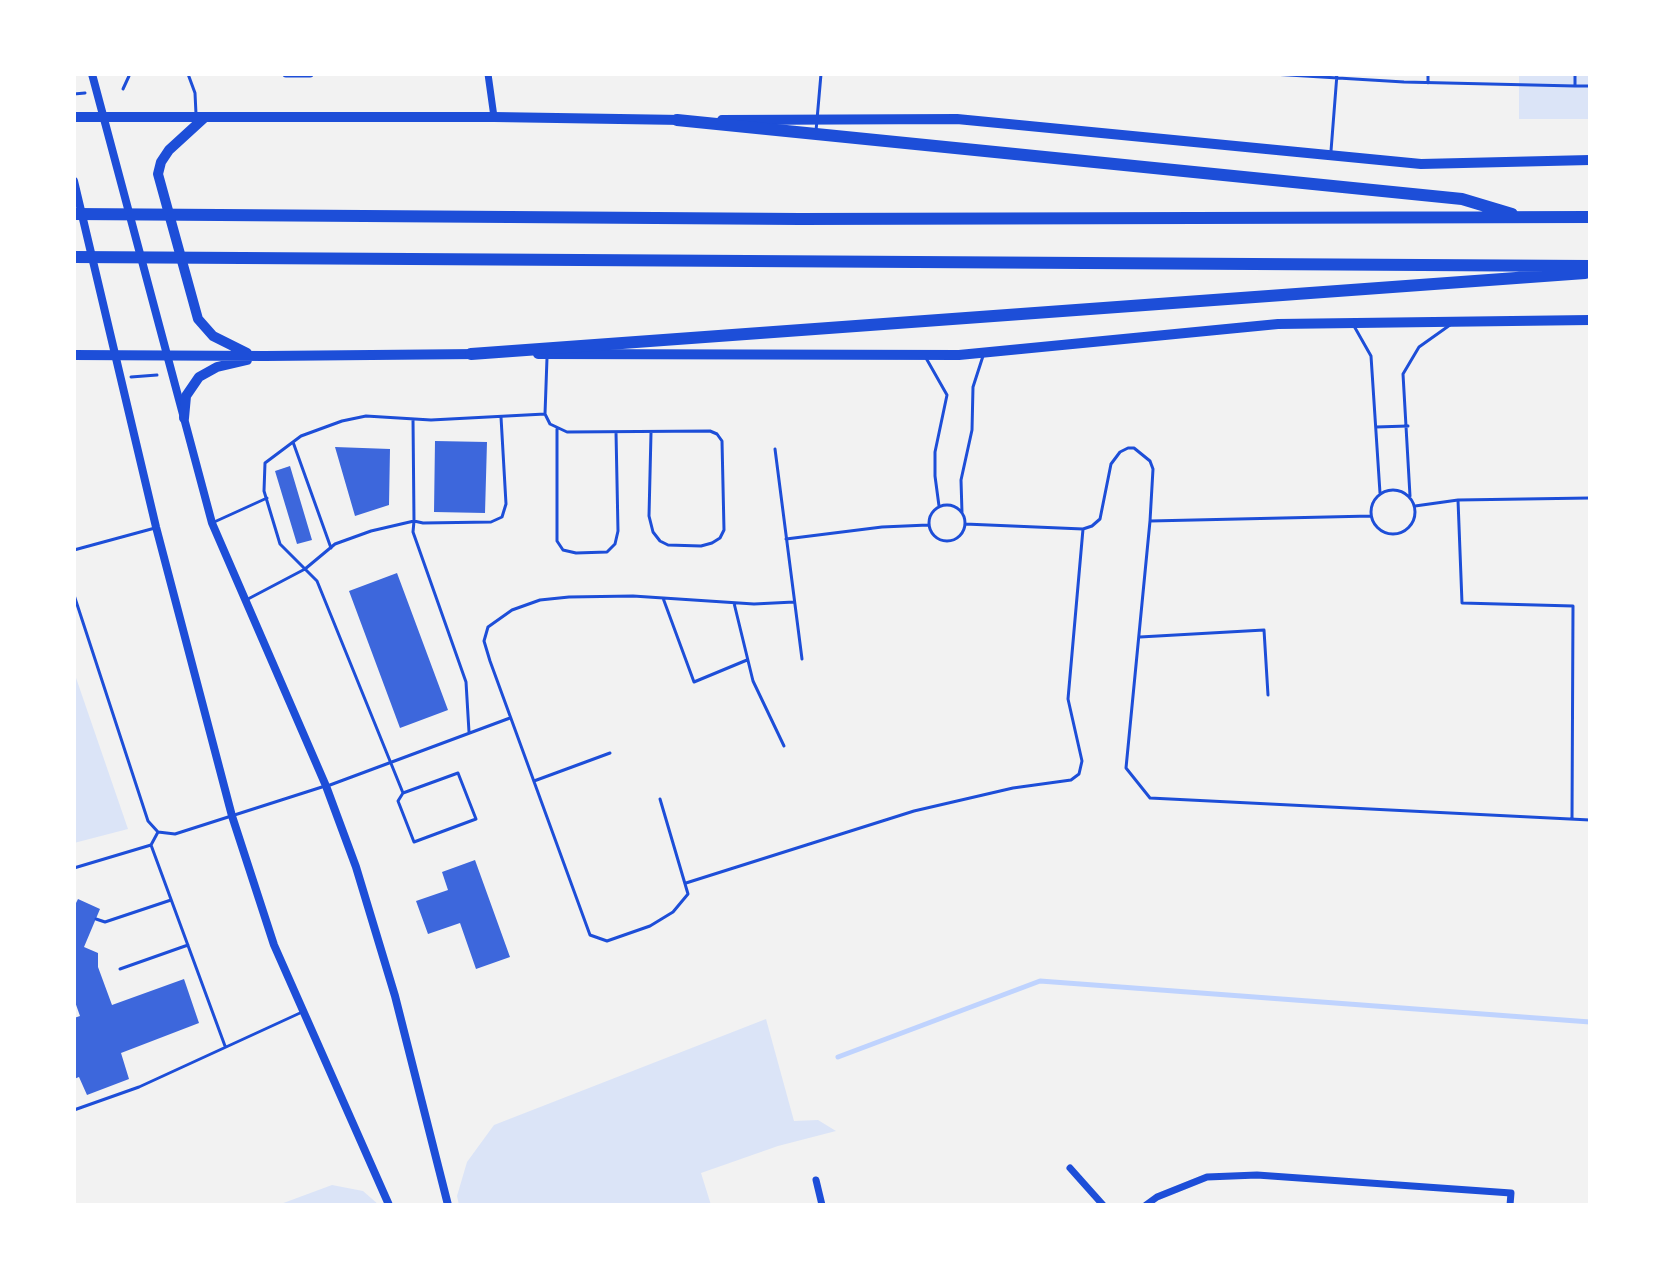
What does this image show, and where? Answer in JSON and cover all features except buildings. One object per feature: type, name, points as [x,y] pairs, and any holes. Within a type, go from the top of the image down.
[{"type":"highway","points":[[677,120],[1462,199],[1527,218]]},
{"type":"highway","points":[[74,214],[800,219],[1590,217]]},
{"type":"highway","points":[[74,257],[1590,266]]},
{"type":"highway","points":[[471,354],[1590,273]]},
{"type":"main road","points":[[74,117],[957,119],[1421,164],[1590,160]]},
{"type":"main road","points":[[200,118],[161,162],[158,174],[162,189],[194,306],[205,330],[239,351],[265,356]]},
{"type":"main road","points":[[74,355],[924,355],[1278,324],[1590,320]]},
{"type":"main road","points":[[184,418],[186,396],[199,377],[217,367],[265,356]]},
{"type":"street","points":[[92,74],[212,523],[326,786],[356,867],[395,996],[448,1205]]},
{"type":"street","points":[[286,74],[310,74]]},
{"type":"street","points":[[488,74],[494,117]]},
{"type":"street","points":[[74,181],[156,527],[232,816],[274,945],[389,1205]]},
{"type":"street","points":[[1070,1168],[1103,1205]]},
{"type":"street","points":[[1146,1205],[1157,1197],[1207,1177],[1257,1175],[1511,1193],[1510,1205]]},
{"type":"street","points":[[816,1180],[822,1205]]},
{"type":"lane","points":[[188,74],[200,118]]},
{"type":"lane","points":[[816,134],[821,74]]},
{"type":"lane","points":[[1272,74],[1428,83],[1590,86]]},
{"type":"lane","points":[[1428,74],[1428,83]]},
{"type":"lane","points":[[1575,74],[1575,86]]},
{"type":"lane","points":[[1331,155],[1337,76]]},
{"type":"lane","points":[[1352,323],[1371,356],[1380,493],[1372,504],[1371,516],[1379,529],[1393,534],[1412,524],[1415,517],[1415,506],[1410,496],[1403,374],[1419,347],[1455,321]]},
{"type":"lane","points":[[962,513],[950,505],[939,506],[931,514],[928,525],[932,535],[947,541],[957,538],[965,524],[961,480],[972,430],[973,387],[984,352]]},
{"type":"lane","points":[[547,354],[545,414],[557,429],[557,541],[563,550],[576,553],[607,552],[615,544],[618,531],[616,432]]},
{"type":"lane","points":[[924,355],[947,395],[935,452],[939,506]]},
{"type":"lane","points":[[403,793],[317,581],[280,544],[267,498],[265,463],[301,436],[366,416],[431,420],[545,414]]},
{"type":"lane","points":[[244,600],[305,569],[331,548],[371,531],[414,521],[491,522],[502,517],[506,504],[501,417]]},
{"type":"lane","points":[[413,418],[413,532],[466,682],[469,732]]},
{"type":"lane","points":[[1376,427],[1408,426]]},
{"type":"lane","points":[[557,429],[651,433],[710,431],[722,441],[724,530],[720,538],[712,543],[701,546],[668,545],[653,532],[649,516],[651,433]]},
{"type":"lane","points":[[293,442],[331,548]]},
{"type":"lane","points":[[965,524],[1083,529],[1092,526],[1100,519],[1111,464],[1120,452],[1134,448],[1150,461],[1153,469],[1150,521],[1126,768],[1150,798],[1590,820]]},
{"type":"lane","points":[[775,449],[802,659]]},
{"type":"lane","points":[[1380,493],[1399,490],[1410,496]]},
{"type":"lane","points":[[212,523],[267,498]]},
{"type":"lane","points":[[1415,506],[1458,500],[1590,498]]},
{"type":"lane","points":[[1458,500],[1462,603],[1573,606],[1572,819]]},
{"type":"lane","points":[[1150,521],[1371,516]]},
{"type":"lane","points":[[786,539],[882,527],[928,525]]},
{"type":"lane","points":[[74,550],[156,527]]},
{"type":"lane","points":[[686,883],[914,811],[1013,788],[1071,780],[1079,774],[1082,761],[1068,699],[1083,529]]},
{"type":"lane","points":[[74,595],[148,821],[158,832],[175,834],[326,786],[511,718]]},
{"type":"lane","points":[[660,799],[688,894],[683,903],[650,926],[607,941],[590,935],[484,641],[488,627],[512,610],[540,600],[569,597],[794,602]]},
{"type":"lane","points":[[663,598],[694,682],[747,660]]},
{"type":"lane","points":[[734,603],[753,681],[784,746]]},
{"type":"lane","points":[[1140,637],[1264,630],[1268,695]]},
{"type":"lane","points":[[534,781],[610,753]]},
{"type":"lane","points":[[458,773],[476,819],[414,842],[398,801],[403,793],[458,773]]},
{"type":"lane","points":[[74,868],[151,845],[158,832]]},
{"type":"lane","points":[[151,845],[225,1046]]},
{"type":"lane","points":[[96,919],[105,922],[173,899]]},
{"type":"lane","points":[[120,969],[188,945]]},
{"type":"lane","points":[[74,1110],[139,1087],[303,1011]]},
{"type":"path","points":[[123,89],[129,76]]},
{"type":"path","points":[[74,94],[89,92]]},
{"type":"path","points":[[131,377],[157,375]]},
{"type":"shaded area","points":[[1519,74],[1590,74],[1590,119],[1519,119]]},
{"type":"shaded area","points":[[74,672],[128,829],[74,843]]},
{"type":"shaded area","points":[[766,1019],[794,1121],[818,1120],[836,1131],[778,1146],[701,1173],[711,1205],[459,1205],[457,1196],[467,1162],[494,1125]]},
{"type":"shaded area","points":[[332,1185],[363,1191],[379,1205],[278,1205]]},
{"type":"waterway","points":[[838,1057],[1040,981],[1590,1022]]}]
